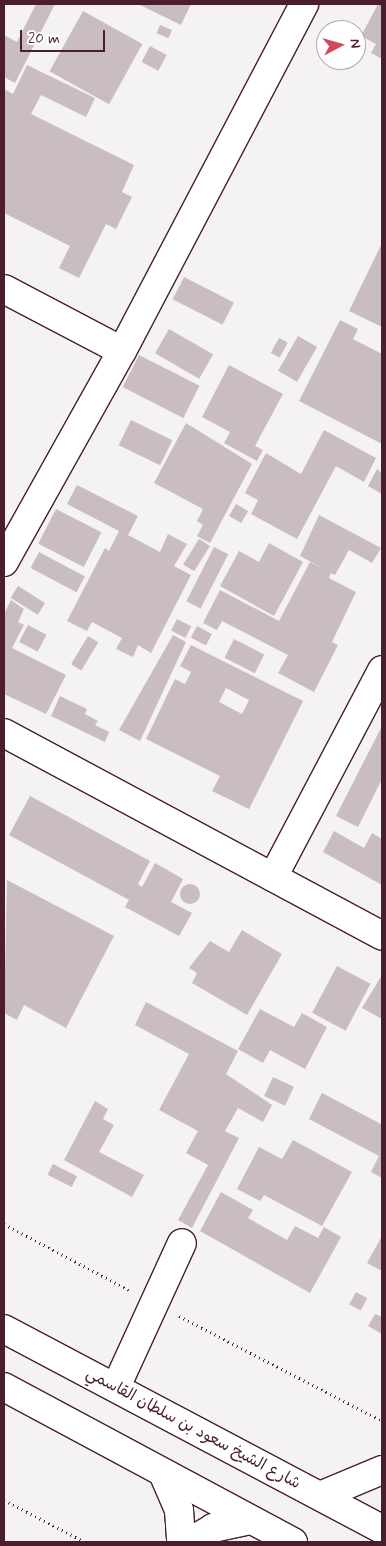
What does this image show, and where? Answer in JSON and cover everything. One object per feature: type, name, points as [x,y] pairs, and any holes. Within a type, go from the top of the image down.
[{"type":"street","points":[[4,562],[122,351],[301,5]]},
{"type":"street","points":[[4,289],[122,351]]},
{"type":"street","points":[[273,877],[382,670]]},
{"type":"street","points":[[4,733],[382,936]]},
{"type":"street","points":[[116,1387],[182,1243]]},
{"type":"street","name":"شارع الشيخ سعود بن سلطان القاسمي","points":[[4,1329],[382,1529]]},
{"type":"street","points":[[4,1388],[293,1542]]},
{"type":"street","points":[[320,1496],[382,1470]]},
{"type":"street","points":[[163,1473],[179,1510],[181,1542]]},
{"type":"street","points":[[189,1542],[213,1528],[250,1520]]},
{"type":"path","points":[[4,1224],[154,1304],[382,1421]]},
{"type":"path","points":[[4,1500],[85,1542]]},
{"type":"building","points":[[36,4],[55,4],[15,83],[4,77],[4,35],[17,42]]},
{"type":"building","points":[[138,4],[191,4],[181,25]]},
{"type":"building","points":[[378,4],[382,4],[382,59],[371,53],[376,44],[366,39],[366,27]]},
{"type":"building","points":[[83,11],[142,44],[109,104],[50,71]]},
{"type":"building","points":[[160,25],[172,30],[168,38],[156,33]]},
{"type":"building","points":[[150,46],[167,55],[158,71],[142,62]]},
{"type":"building","points":[[27,65],[95,98],[86,117],[41,95],[31,114],[134,165],[122,192],[132,197],[116,229],[106,224],[79,278],[59,268],[70,246],[4,213],[4,89],[13,94]]},
{"type":"building","points":[[382,243],[382,327],[349,311]]},
{"type":"building","points":[[184,277],[234,302],[223,325],[173,299]]},
{"type":"building","points":[[340,320],[358,329],[353,339],[382,354],[382,444],[299,401]]},
{"type":"building","points":[[169,329],[213,354],[199,379],[155,353]]},
{"type":"building","points":[[298,336],[317,347],[297,382],[278,371]]},
{"type":"building","points":[[279,338],[288,343],[280,358],[271,353]]},
{"type":"building","points":[[139,355],[200,386],[183,418],[123,387]]},
{"type":"building","points":[[229,365],[283,394],[255,446],[263,450],[257,461],[224,443],[230,432],[202,417]]},
{"type":"building","points":[[131,420],[172,440],[160,465],[119,445]]},
{"type":"building","points":[[186,423],[252,464],[210,543],[197,536],[203,525],[197,521],[203,509],[154,483]]},
{"type":"building","points":[[324,430],[376,458],[364,482],[336,466],[297,539],[251,514],[258,500],[245,493],[266,453],[301,474]]},
{"type":"building","points":[[377,469],[382,473],[382,494],[368,486]]},
{"type":"building","points":[[77,485],[138,516],[128,535],[160,552],[168,534],[187,544],[174,566],[191,575],[151,653],[138,645],[133,657],[116,649],[122,638],[92,622],[87,631],[67,621],[105,548],[109,551],[119,531],[67,504]]},
{"type":"building","points":[[236,504],[248,511],[241,523],[229,516]]},
{"type":"building","points":[[56,509],[101,532],[84,567],[38,544]]},
{"type":"building","points":[[319,515],[381,548],[372,563],[349,550],[335,575],[331,573],[329,578],[356,592],[332,642],[338,645],[314,692],[278,673],[288,655],[222,621],[217,630],[203,623],[220,590],[279,621],[310,562],[328,571],[300,556]]},
{"type":"building","points":[[199,539],[210,546],[194,571],[183,564]]},
{"type":"building","points":[[269,543],[303,562],[274,616],[220,586],[239,551],[259,562]]},
{"type":"building","points":[[214,547],[228,554],[201,609],[186,601]]},
{"type":"building","points":[[39,552],[85,576],[76,592],[31,568]]},
{"type":"building","points":[[18,586],[45,603],[38,615],[11,598]]},
{"type":"building","points":[[11,600],[24,609],[18,622],[24,625],[12,648],[66,675],[46,714],[4,694],[4,614]]},
{"type":"building","points":[[177,619],[191,626],[185,638],[171,631]]},
{"type":"building","points":[[28,625],[47,635],[38,652],[19,642]]},
{"type":"building","points":[[197,626],[212,634],[206,645],[191,637]]},
{"type":"building","points":[[173,635],[186,642],[140,741],[119,730]]},
{"type":"building","points":[[88,636],[98,642],[81,670],[71,664]]},
{"type":"building","points":[[234,639],[264,654],[255,673],[224,658]]},
{"type":"building","points":[[191,645],[303,701],[249,809],[212,791],[220,776],[146,739],[175,679],[185,684],[191,672],[180,666]],"holes":[[[226,688],[249,700],[242,714],[219,702]]]},
{"type":"building","points":[[60,696],[87,709],[85,714],[98,721],[95,725],[109,732],[105,742],[51,716]]},
{"type":"building","points":[[382,726],[382,779],[358,827],[336,816]]},
{"type":"building","points":[[30,796],[150,861],[138,884],[142,887],[155,863],[183,879],[171,902],[192,913],[179,936],[125,907],[129,900],[9,835]]},
{"type":"building","points":[[334,831],[364,848],[372,833],[382,839],[382,885],[323,852]]},
{"type":"building","points":[[7,880],[114,936],[66,1028],[24,1005],[17,1020],[4,1013]]},
{"type":"building","points":[[190,884],[197,887],[200,894],[197,901],[190,904],[183,901],[180,894],[183,887]]},
{"type":"building","points":[[242,930],[282,954],[247,1015],[192,983],[197,973],[189,968],[210,941],[229,952]]},
{"type":"building","points":[[337,966],[371,984],[346,1031],[312,1013]]},
{"type":"building","points":[[380,978],[382,979],[382,1019],[362,1008]]},
{"type":"building","points":[[146,1002],[238,1051],[226,1074],[272,1105],[263,1122],[238,1108],[225,1131],[239,1138],[192,1228],[178,1220],[208,1165],[186,1153],[198,1131],[159,1110],[189,1054],[135,1025]]},
{"type":"building","points":[[260,1009],[294,1027],[302,1013],[327,1027],[305,1069],[270,1050],[263,1063],[238,1049]]},
{"type":"building","points":[[273,1077],[294,1087],[285,1106],[264,1096]]},
{"type":"building","points":[[322,1093],[381,1124],[382,1178],[371,1172],[379,1156],[309,1119]]},
{"type":"building","points":[[95,1101],[108,1109],[103,1119],[114,1125],[99,1152],[144,1175],[132,1197],[64,1160]]},
{"type":"building","points":[[293,1140],[352,1172],[322,1226],[264,1195],[260,1201],[237,1189],[259,1147],[282,1159]]},
{"type":"building","points":[[53,1164],[77,1176],[72,1187],[48,1175]]},
{"type":"building","points":[[221,1192],[253,1210],[248,1218],[287,1240],[295,1226],[318,1238],[324,1227],[341,1237],[310,1293],[200,1231]]},
{"type":"building","points":[[382,1236],[382,1271],[367,1263]]},
{"type":"building","points":[[356,1292],[367,1298],[361,1311],[349,1304]]},
{"type":"building","points":[[375,1314],[382,1317],[382,1334],[368,1326]]}]
